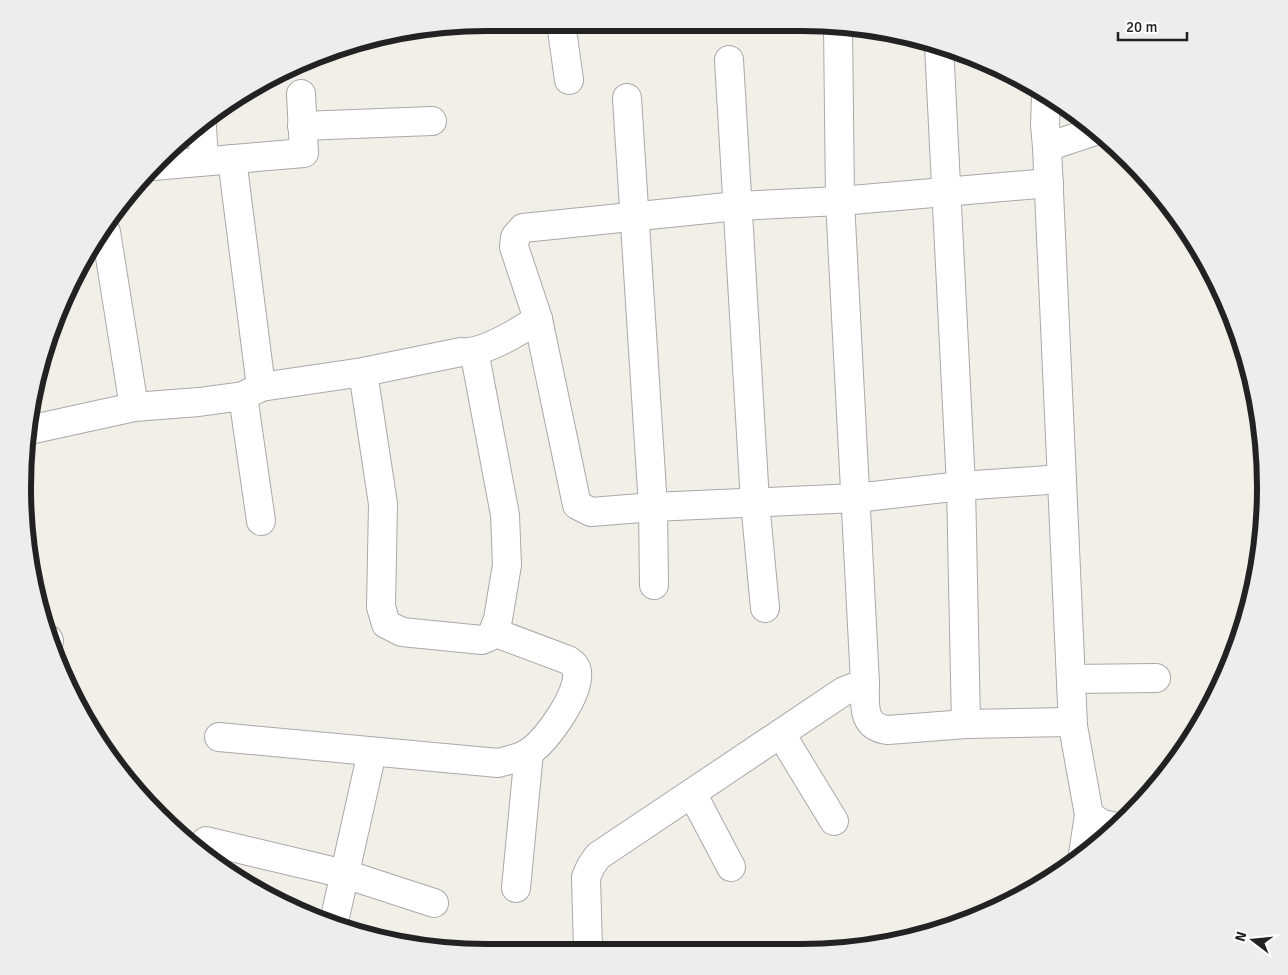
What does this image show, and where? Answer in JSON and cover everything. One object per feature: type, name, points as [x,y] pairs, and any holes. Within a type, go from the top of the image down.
[{"type":"street","points":[[562,31],[569,80]]},
{"type":"street","points":[[838,33],[840,201],[865,704],[868,718],[872,725],[879,729],[888,730],[966,724],[1054,722],[1067,722],[1073,726]]},
{"type":"street","points":[[939,53],[961,486],[966,724]]},
{"type":"street","points":[[729,60],[755,502],[765,608]]},
{"type":"street","points":[[165,165],[304,153],[301,94]]},
{"type":"street","points":[[627,98],[653,507],[654,586]]},
{"type":"street","points":[[1046,103],[1045,125],[1073,726],[1089,815],[1085,844]]},
{"type":"street","points":[[302,126],[432,120]]},
{"type":"street","points":[[202,132],[204,161]]},
{"type":"street","points":[[1047,147],[1088,134]]},
{"type":"street","points":[[232,159],[261,521]]},
{"type":"street","points":[[1049,184],[840,201],[737,206],[523,228],[515,237],[514,247],[538,319],[577,505],[591,512],[653,507],[856,498],[961,486],[1062,478]]},
{"type":"street","points":[[107,236],[134,407]]},
{"type":"street","points":[[35,429],[134,407],[199,402],[461,352],[471,353],[511,336],[538,319]]},
{"type":"street","points":[[363,372],[383,504],[381,607],[386,624],[402,632],[482,640],[489,637],[498,620],[507,565],[505,516],[476,361],[471,353]]},
{"type":"street","points":[[219,736],[498,763],[529,752],[544,740],[558,721],[574,691],[577,673],[575,665],[568,660],[493,632]]},
{"type":"street","points":[[1071,679],[1156,678]]},
{"type":"street","points":[[588,944],[586,877],[598,856],[844,691],[865,683]]},
{"type":"street","points":[[781,734],[834,821]]},
{"type":"street","points":[[335,918],[372,752]]},
{"type":"street","points":[[516,888],[529,752]]},
{"type":"street","points":[[692,793],[731,867]]},
{"type":"street","points":[[1089,815],[1102,824],[1107,825]]},
{"type":"street","points":[[206,841],[345,874],[434,903]]}]
